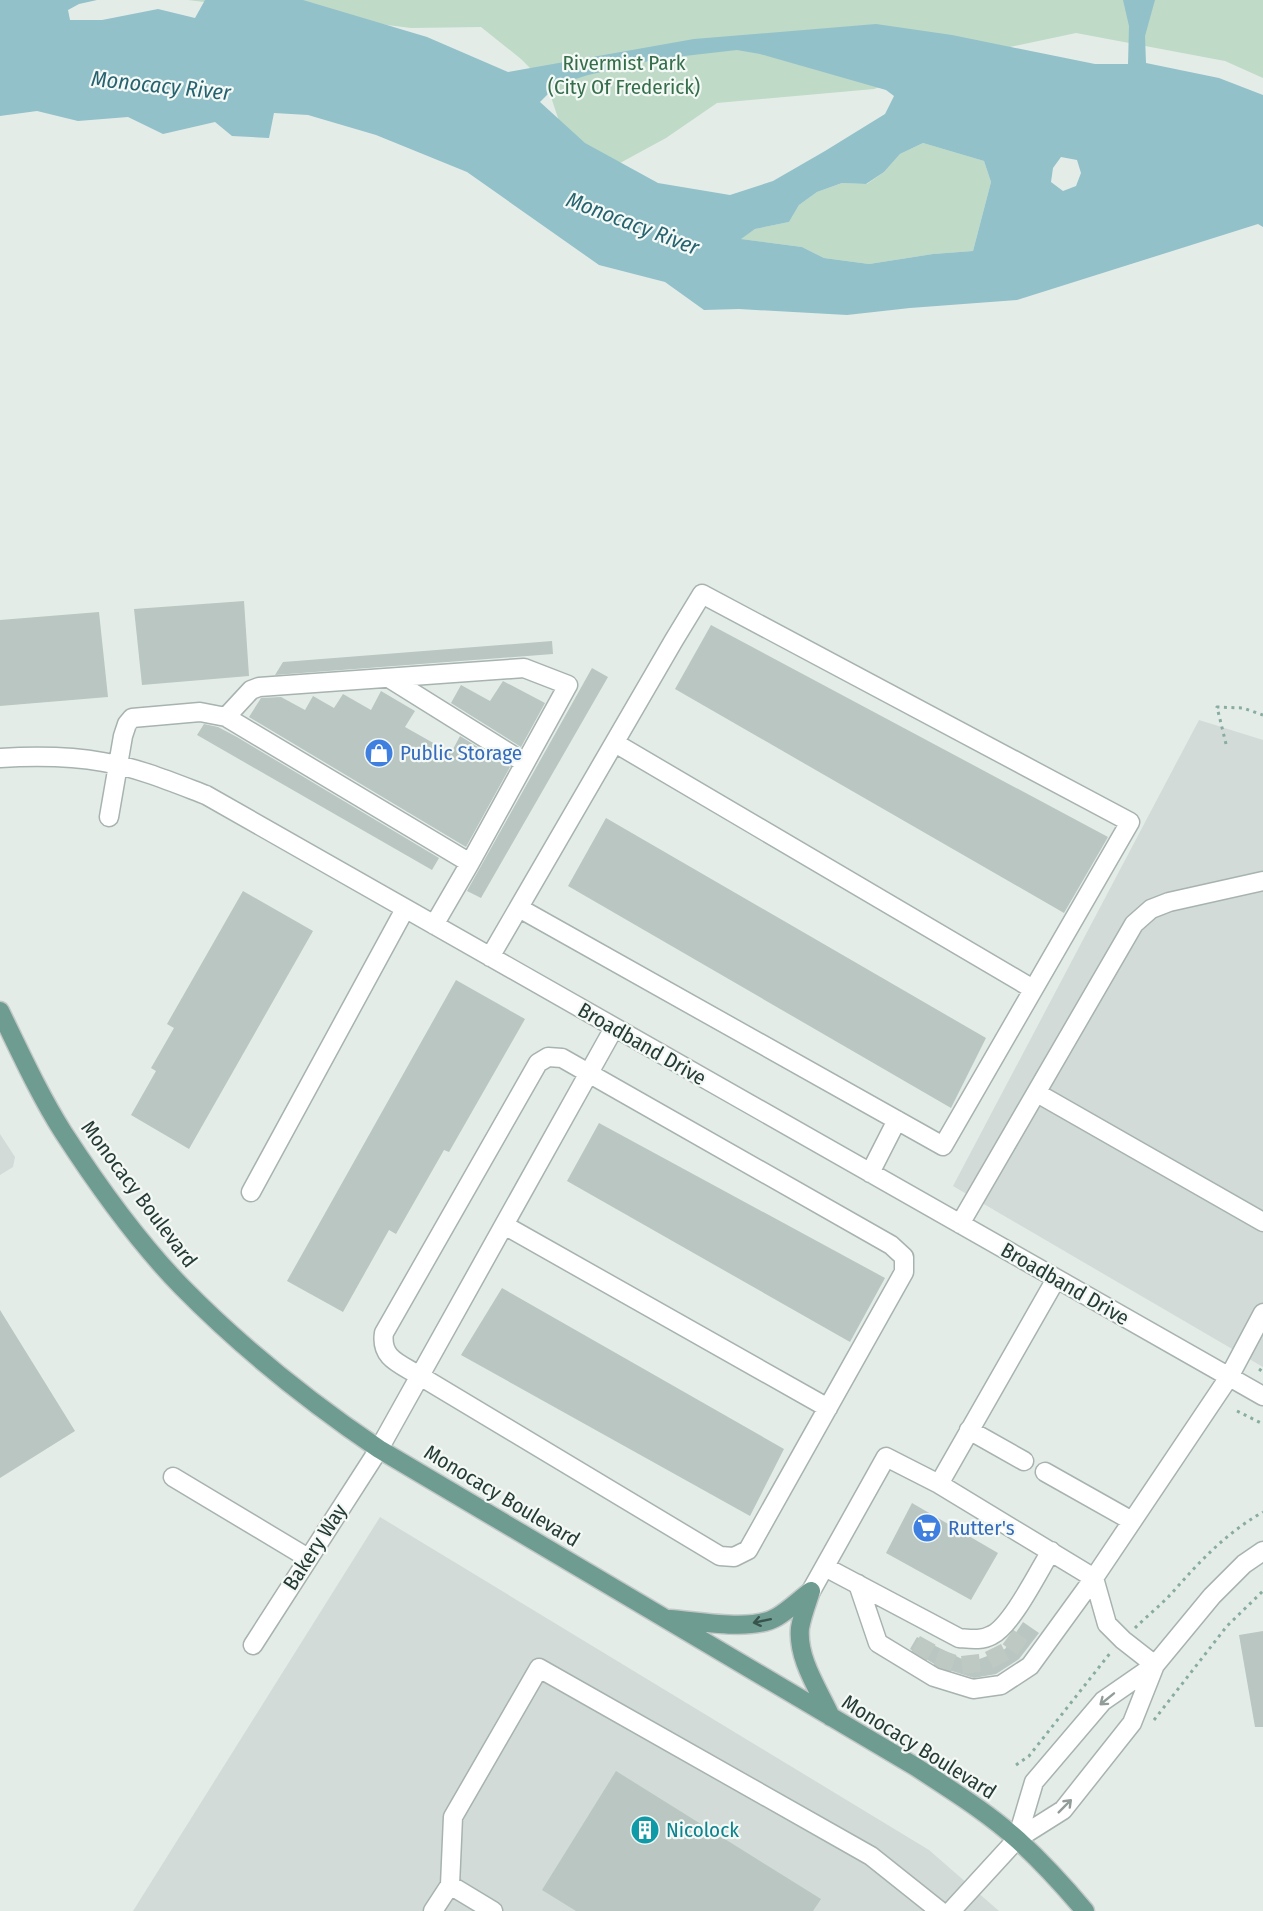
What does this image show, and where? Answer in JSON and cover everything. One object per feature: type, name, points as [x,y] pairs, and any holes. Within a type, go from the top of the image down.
[{"type":"main road","name":"Monocacy Boulevard","points":[[0,1011],[27,1068],[62,1130],[98,1184],[181,1286],[241,1344],[283,1379],[379,1449],[946,1786],[1017,1839],[1085,1911]]},
{"type":"main road","points":[[664,1619],[741,1624],[761,1623],[777,1617],[811,1591]]},
{"type":"main road","points":[[811,1591],[800,1626],[800,1644],[803,1656],[831,1717]]},
{"type":"street","points":[[490,957],[702,594],[1130,822],[943,1146],[519,908]]},
{"type":"street","points":[[226,717],[251,690],[259,687],[524,668],[568,685],[434,925]]},
{"type":"street","points":[[389,678],[525,763]]},
{"type":"street","points":[[109,817],[117,765],[127,724],[132,718],[200,712],[226,717],[470,862]]},
{"type":"street","points":[[615,743],[1033,989]]},
{"type":"street","name":"Broadband Drive","points":[[0,758],[33,756],[101,761],[162,778],[206,795],[1263,1396]]},
{"type":"street","points":[[960,1224],[1134,924],[1151,909],[1170,902],[1263,882]]},
{"type":"street","points":[[251,1192],[405,909]]},
{"type":"street","name":"Bakery Way","points":[[253,1645],[379,1449],[614,1028]]},
{"type":"street","points":[[548,1057],[562,1058],[891,1245],[904,1257],[904,1272],[748,1550],[734,1557],[720,1556],[420,1376],[387,1356],[382,1344],[384,1333],[538,1063],[548,1057]]},
{"type":"street","points":[[1037,1093],[1263,1222]]},
{"type":"street","points":[[870,1173],[897,1120]]},
{"type":"street","points":[[504,1226],[828,1408]]},
{"type":"street","points":[[939,1484],[1056,1279]]},
{"type":"street","points":[[825,1567],[858,1584],[932,1633],[960,1645],[975,1640],[1008,1643],[1094,1578],[1229,1377],[1263,1313]]},
{"type":"street","points":[[969,1430],[1024,1461]]},
{"type":"street","points":[[811,1591],[886,1457],[939,1484],[1094,1578],[1107,1624],[1155,1665]]},
{"type":"street","points":[[1045,1472],[1132,1521]]},
{"type":"street","points":[[172,1477],[308,1558]]},
{"type":"street","points":[[858,1584],[878,1643],[940,1674],[972,1682],[1001,1685],[1006,1672],[1030,1666],[1008,1643],[1005,1626],[1051,1551]]},
{"type":"street","points":[[1017,1839],[1034,1782],[1103,1701],[1155,1665],[1212,1596],[1244,1564],[1263,1551]]},
{"type":"street","points":[[951,1911],[1017,1839],[1064,1809],[1132,1723],[1155,1665]]},
{"type":"street","points":[[434,1911],[450,1885],[453,1817],[539,1668],[871,1856],[940,1911]]},
{"type":"street","points":[[450,1885],[493,1911]]},
{"type":"path","points":[[1226,744],[1216,707],[1243,708],[1263,715]]},
{"type":"path","points":[[1259,1369],[1263,1372]]},
{"type":"path","points":[[1237,1411],[1263,1424]]},
{"type":"path","points":[[1150,1724],[1227,1626],[1263,1591]]},
{"type":"shaded area","points":[[1199,720],[1263,740],[1263,1367],[953,1186]]},
{"type":"shaded area","points":[[0,1134],[15,1157],[13,1167],[0,1175]]},
{"type":"shaded area","points":[[380,1517],[929,1850],[999,1911],[133,1911]]},
{"type":"green space","name":"Rivermist Park (City Of Frederick)","points":[[188,0],[1263,0],[1263,78],[1225,61],[1076,33],[977,54],[874,89],[717,103],[666,138],[609,169],[564,136],[547,85],[521,59],[481,27],[411,28]]},
{"type":"green space","points":[[923,143],[984,161],[991,182],[973,251],[933,254],[869,264],[824,258],[802,247],[740,239],[755,229],[789,222],[799,205],[817,192],[842,183],[867,184],[884,172],[900,154]]},
{"type":"water","name":"Monocacy River","points":[[0,0],[97,0],[79,4],[68,10],[70,20],[102,20],[158,9],[195,18],[205,0],[303,0],[427,37],[508,72],[694,39],[876,24],[952,35],[1095,64],[1128,64],[1129,26],[1123,0],[1155,0],[1145,36],[1146,63],[1219,78],[1263,95],[1263,227],[1258,224],[1017,300],[847,315],[739,309],[704,310],[665,282],[599,265],[467,172],[376,135],[308,115],[274,113],[269,138],[232,136],[215,122],[163,134],[128,117],[78,121],[37,111],[0,116]],"holes":[[[737,50],[760,54],[886,90],[894,96],[885,114],[825,151],[773,181],[730,195],[658,183],[585,143],[540,102],[557,85],[588,75],[658,59]],[[923,143],[984,161],[991,182],[973,251],[933,254],[869,264],[824,258],[802,247],[741,239],[755,229],[789,222],[799,205],[817,192],[842,183],[866,184],[884,172],[900,154]],[[1061,157],[1077,160],[1081,173],[1076,186],[1063,191],[1051,182],[1053,168]]]},
{"type":"building","points":[[244,601],[249,676],[142,685],[134,609]]},
{"type":"building","points":[[99,612],[108,697],[0,706],[0,620]]},
{"type":"building","points":[[711,625],[1108,837],[1064,913],[675,689]]},
{"type":"building","points":[[552,641],[553,654],[275,675],[283,662]]},
{"type":"building","points":[[592,668],[608,677],[481,898],[467,891]]},
{"type":"building","points":[[503,681],[545,703],[521,747],[451,703],[461,685],[490,701]]},
{"type":"building","points":[[381,691],[415,711],[405,727],[451,753],[460,736],[510,767],[466,847],[249,717],[261,698],[281,697],[305,710],[313,696],[334,708],[343,694],[371,710]]},
{"type":"building","points":[[204,724],[218,727],[237,737],[439,858],[432,870],[197,735]]},
{"type":"building","points":[[606,818],[986,1038],[951,1108],[568,886]]},
{"type":"building","points":[[243,891],[313,931],[189,1149],[131,1115],[156,1071],[151,1068],[174,1028],[167,1024]]},
{"type":"building","points":[[456,980],[525,1019],[449,1152],[444,1150],[396,1234],[389,1230],[343,1312],[287,1281]]},
{"type":"building","points":[[599,1123],[885,1278],[850,1342],[567,1181]]},
{"type":"building","points":[[502,1288],[784,1449],[750,1516],[461,1355]]},
{"type":"building","points":[[0,1310],[75,1431],[0,1478]]},
{"type":"building","name":"Rutter's","points":[[912,1503],[998,1553],[971,1600],[886,1553]]},
{"type":"building","points":[[1023,1622],[1039,1633],[1019,1659],[996,1674],[974,1678],[939,1667],[910,1649],[917,1637],[962,1659],[977,1660],[1005,1649]]},
{"type":"building","points":[[1263,1631],[1263,1727],[1255,1727],[1239,1635]]},
{"type":"building","name":"Nicolock","points":[[616,1771],[821,1899],[813,1911],[576,1911],[542,1890]]},
{"type":"tunnel","points":[[1008,1637],[1023,1648]]},
{"type":"tunnel","points":[[919,1656],[928,1640]]},
{"type":"tunnel","points":[[993,1648],[1002,1666]]},
{"type":"tunnel","points":[[942,1669],[948,1652]]},
{"type":"tunnel","points":[[970,1655],[972,1674]]},
{"type":"place","name":"Public Storage","points":[[379,753]]},
{"type":"place","name":"Rutter's","points":[[927,1528]]},
{"type":"place","name":"Nicolock","points":[[645,1830]]}]
